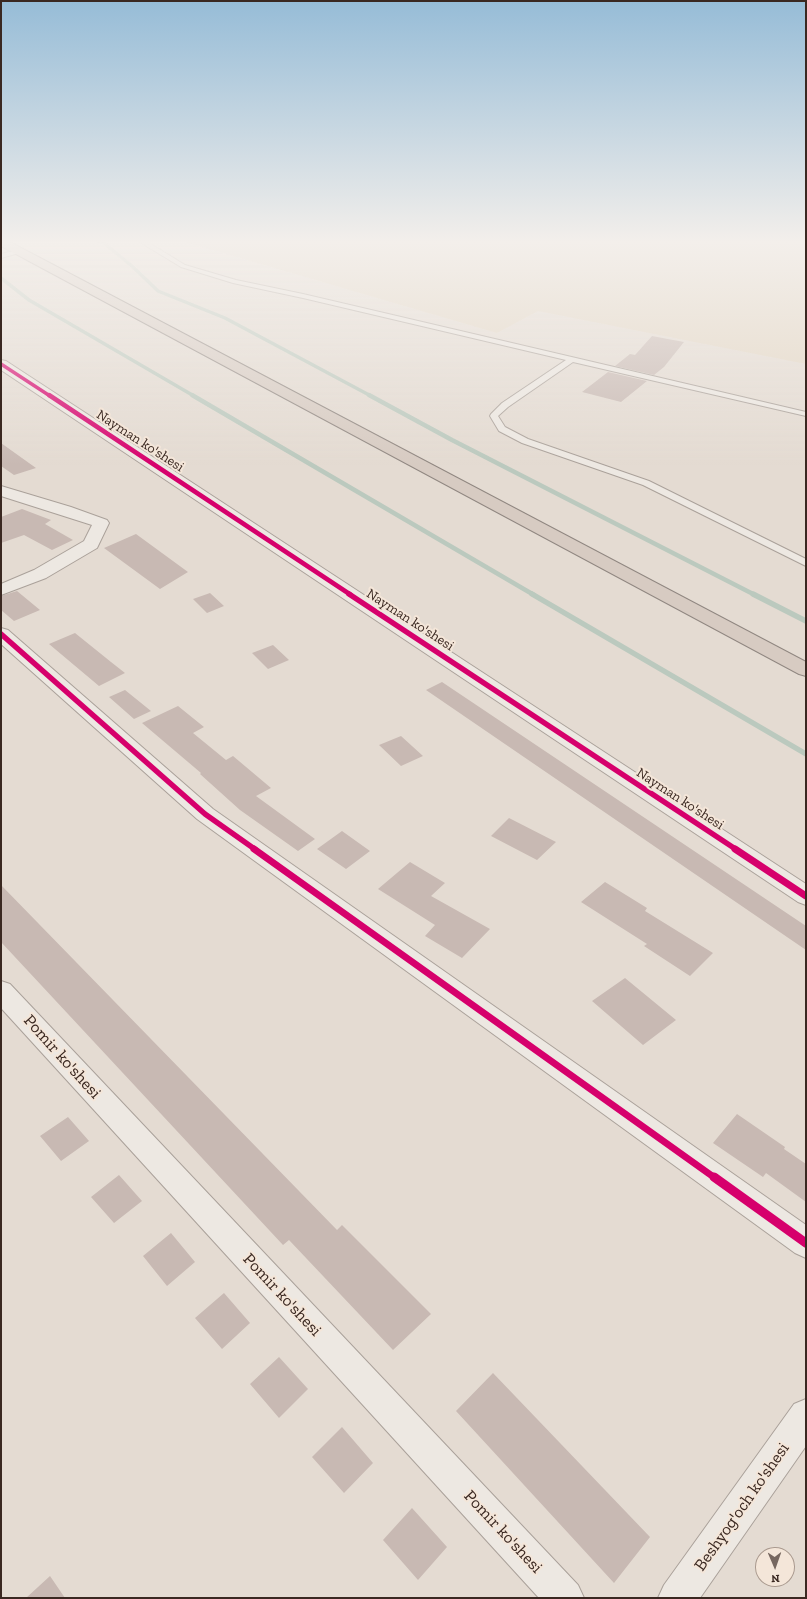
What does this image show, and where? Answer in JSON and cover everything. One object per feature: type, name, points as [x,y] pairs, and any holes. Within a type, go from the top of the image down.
[{"type":"highway","points":[[141,316],[806,670]]},
{"type":"street","name":"Nayman ko'shesi","points":[[1,364],[806,896]]},
{"type":"street","points":[[1,491],[101,523],[91,544],[40,574],[1,590]]},
{"type":"street","points":[[1,634],[205,814],[806,1243]]},
{"type":"street","name":"Pomir ko'shesi","points":[[1,990],[564,1598]]},
{"type":"street","name":"Beshyog'och ko'shesi","points":[[678,1598],[806,1416]]},
{"type":"lane","points":[[385,316],[806,414]]},
{"type":"lane","points":[[571,360],[505,405],[494,416],[502,429],[525,440],[646,482],[806,563]]},
{"type":"shaded area","points":[[437,316],[529,316],[497,333]]},
{"type":"shaded area","points":[[561,316],[806,316],[806,364]]},
{"type":"building","points":[[652,336],[684,342],[664,367],[654,375],[615,366],[630,354],[635,355]]},
{"type":"building","points":[[608,372],[647,381],[621,402],[582,392]]},
{"type":"building","points":[[1,443],[36,468],[14,475],[1,466]]},
{"type":"building","points":[[22,509],[51,520],[45,524],[73,540],[52,550],[24,535],[1,543],[1,517]]},
{"type":"building","points":[[136,534],[188,572],[160,589],[104,548]]},
{"type":"building","points":[[17,591],[40,610],[14,621],[1,610],[1,596]]},
{"type":"building","points":[[210,593],[224,606],[207,613],[193,599]]},
{"type":"building","points":[[75,633],[125,673],[99,686],[49,644]]},
{"type":"building","points":[[273,645],[289,660],[268,669],[252,653]]},
{"type":"building","points":[[442,682],[806,926],[806,950],[426,690]]},
{"type":"building","points":[[125,690],[151,711],[134,719],[109,697]]},
{"type":"building","points":[[178,706],[204,727],[193,733],[226,760],[233,756],[271,788],[256,796],[315,839],[298,851],[240,810],[200,774],[201,773],[142,723]]},
{"type":"building","points":[[401,736],[423,756],[401,766],[379,745]]},
{"type":"building","points":[[509,818],[556,842],[537,860],[491,836]]},
{"type":"building","points":[[342,831],[370,851],[346,869],[317,849]]},
{"type":"building","points":[[410,862],[445,883],[431,896],[490,929],[462,958],[425,936],[435,925],[378,889]]},
{"type":"building","points":[[605,882],[647,908],[645,911],[713,953],[690,976],[644,946],[647,944],[581,902]]},
{"type":"building","points":[[1,885],[337,1230],[342,1225],[431,1314],[393,1350],[289,1240],[283,1245],[1,942]]},
{"type":"building","points":[[625,978],[676,1020],[643,1045],[592,1001]]},
{"type":"building","points":[[737,1114],[785,1147],[784,1149],[806,1164],[806,1202],[766,1173],[763,1177],[713,1143]]},
{"type":"building","points":[[68,1117],[89,1141],[61,1161],[40,1136]]},
{"type":"building","points":[[119,1175],[142,1201],[114,1223],[91,1197]]},
{"type":"building","points":[[171,1233],[195,1262],[167,1286],[143,1256]]},
{"type":"building","points":[[224,1293],[250,1323],[222,1349],[195,1318]]},
{"type":"building","points":[[279,1357],[308,1389],[279,1418],[250,1384]]},
{"type":"building","points":[[493,1373],[650,1537],[614,1583],[456,1411]]},
{"type":"building","points":[[342,1427],[373,1463],[344,1493],[312,1457]]},
{"type":"building","points":[[412,1508],[447,1547],[418,1580],[383,1540]]},
{"type":"building","points":[[50,1576],[65,1598],[26,1598]]},
{"type":"waterway","points":[[56,316],[194,396]]},
{"type":"waterway","points":[[219,316],[371,396]]},
{"type":"waterway","points":[[192,395],[534,595]]},
{"type":"waterway","points":[[369,395],[452,440],[755,595]]},
{"type":"waterway","points":[[532,594],[806,754]]},
{"type":"waterway","points":[[753,594],[806,621]]},
{"type":"cycle path","points":[[1,364],[806,896]]},
{"type":"cycle path","points":[[1,634],[205,814],[806,1243]]}]
